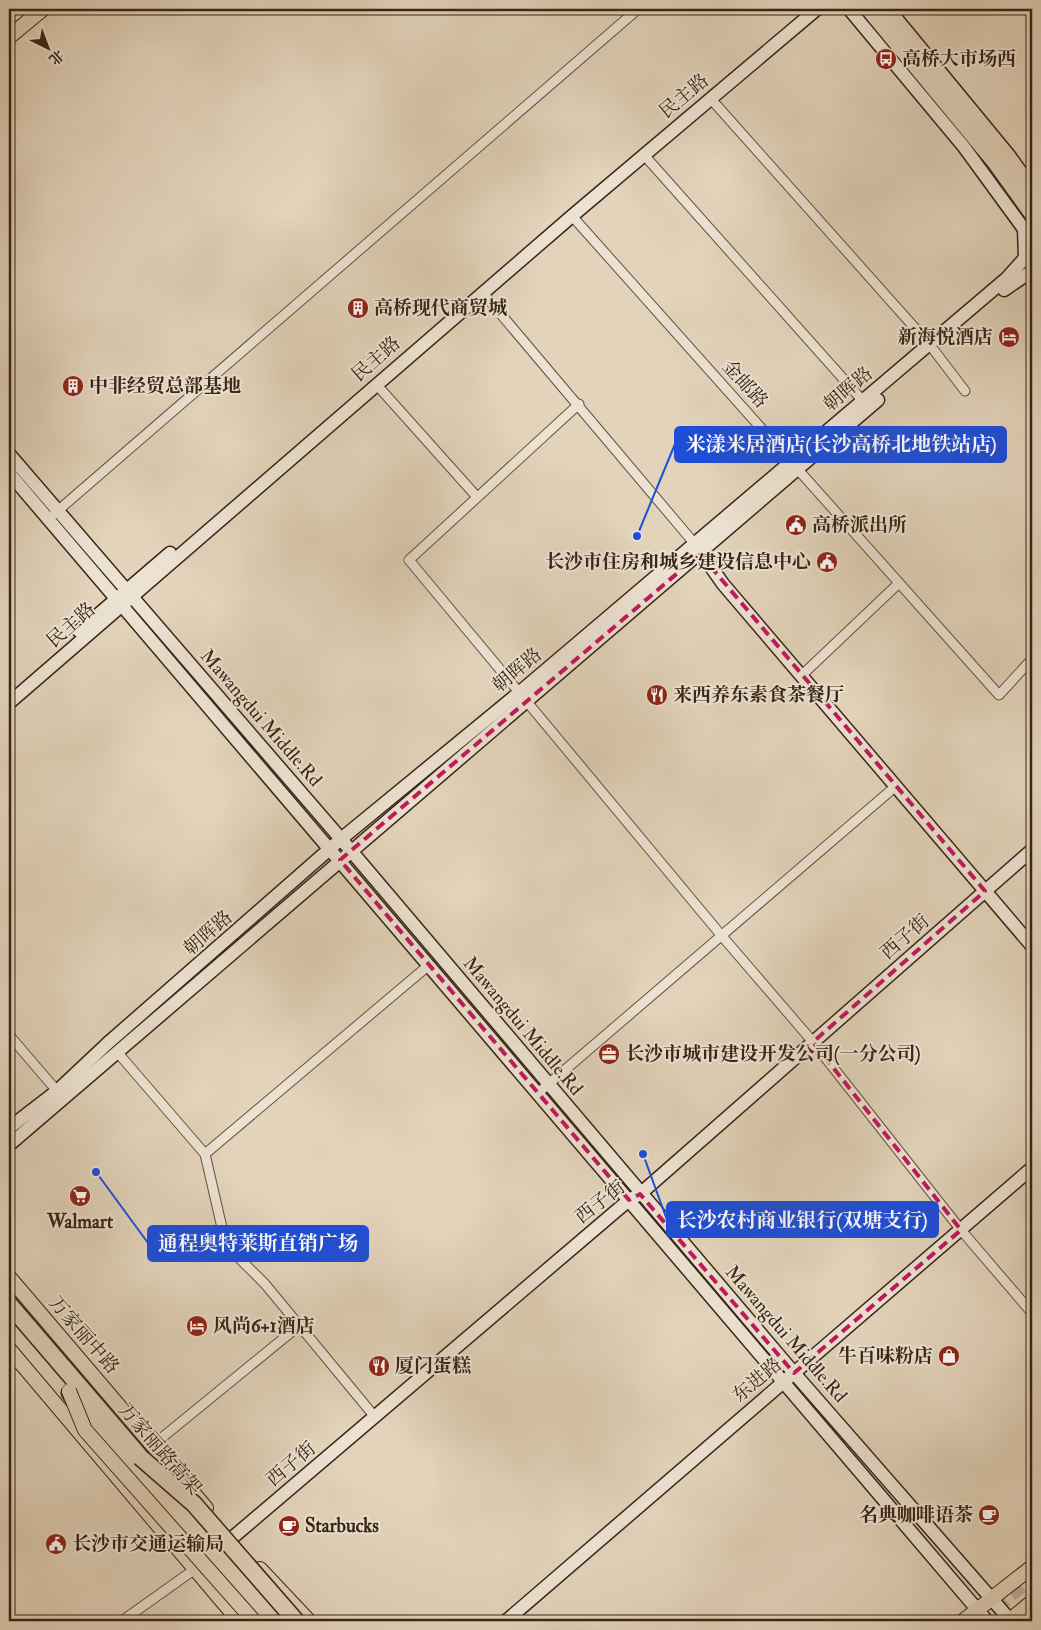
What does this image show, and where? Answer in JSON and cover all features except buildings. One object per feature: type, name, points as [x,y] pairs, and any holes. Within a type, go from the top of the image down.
[{"type":"highway","points":[[9,16],[18,9]]},
{"type":"highway","points":[[869,9],[996,164],[1032,213]]},
{"type":"highway","points":[[886,9],[1007,156],[1032,191]]},
{"type":"highway","name":"万家丽路高架","points":[[9,1304],[281,1621]]},
{"type":"highway","name":"万家丽路高架","points":[[9,1321],[266,1621]]},
{"type":"highway","points":[[140,1457],[194,1504],[296,1621]]},
{"type":"main road","points":[[9,38],[43,9]]},
{"type":"main road","name":"万家丽中路","points":[[9,1277],[232,1538],[309,1621]]},
{"type":"main road","points":[[9,1348],[239,1621]]},
{"type":"main road","points":[[68,1391],[86,1430],[254,1621]]},
{"type":"main road","points":[[963,1621],[1032,1567]]},
{"type":"main road","points":[[1032,1573],[1032,1578]]},
{"type":"main road","points":[[1010,1621],[1032,1602]]},
{"type":"street","points":[[53,515],[638,9]]},
{"type":"street","name":"民主路","points":[[9,703],[124,598],[803,9]]},
{"type":"street","name":"民主路","points":[[9,692],[124,598],[816,9]]},
{"type":"street","points":[[849,9],[964,147],[1032,240]]},
{"type":"street","points":[[710,98],[932,348],[965,391]]},
{"type":"street","points":[[644,155],[863,401]]},
{"type":"street","name":"金邮路","points":[[572,216],[999,695],[1032,659]]},
{"type":"street","name":"朝晖路","points":[[9,1128],[57,1091],[108,1043],[335,855],[351,851],[524,696],[932,348],[1008,278],[1025,258],[1024,229]]},
{"type":"street","name":"朝晖路","points":[[795,464],[863,401],[1014,282],[1032,271]]},
{"type":"street","points":[[483,293],[579,404],[802,676],[1032,946]]},
{"type":"street","points":[[376,384],[477,497]]},
{"type":"street","points":[[579,404],[409,560],[721,935],[813,1042],[961,1230],[1032,1313]]},
{"type":"street","name":"Mawangdui Middle.Rd","points":[[9,454],[53,515],[124,598],[335,855],[429,965],[542,1089],[635,1197],[794,1373],[1010,1621]]},
{"type":"street","name":"Mawangdui Middle.Rd","points":[[9,473],[53,515]]},
{"type":"street","points":[[802,676],[899,583]]},
{"type":"street","name":"Mawangdui Middle.Rd","points":[[124,598],[341,839],[542,1089]]},
{"type":"street","name":"朝晖路","points":[[9,1145],[118,1053],[335,855],[341,839],[524,696]]},
{"type":"street","points":[[542,1089],[896,786]]},
{"type":"street","name":"西子街","points":[[232,1538],[635,1197],[1032,850]]},
{"type":"street","points":[[205,1154],[429,965]]},
{"type":"street","points":[[9,1035],[57,1091]]},
{"type":"street","points":[[118,1053],[205,1154],[226,1245],[232,1254],[253,1270],[375,1416]]},
{"type":"street","name":"东进路","points":[[506,1621],[1032,1168]]},
{"type":"street","name":"Mawangdui Middle.Rd","points":[[635,1197],[783,1382],[987,1621]]},
{"type":"street","points":[[153,1445],[300,1324]]},
{"type":"street","points":[[122,1621],[195,1570]]},
{"type":"highlighted area","points":[[700,554],[985,891],[813,1042],[961,1230],[794,1373],[640,1194],[629,1200],[340,860]]},
{"type":"tunnel","points":[[978,1621],[1032,1578]]},
{"type":"place","name":"高桥大市场西","points":[[886,59]]},
{"type":"place","name":"高桥现代商贸城","points":[[358,308]]},
{"type":"place","name":"新海悦酒店","points":[[1009,337]]},
{"type":"place","name":"中非经贸总部基地","points":[[73,386]]},
{"type":"place","name":"高桥派出所","points":[[796,525]]},
{"type":"place","name":"米漾米居酒店(长沙高桥北地铁站店)","points":[[637,536]]},
{"type":"place","name":"长沙市住房和城乡建设信息中心","points":[[827,562]]},
{"type":"place","name":"来西养东素食茶餐厅","points":[[657,695]]},
{"type":"place","name":"长沙市城市建设开发公司(一分公司)","points":[[609,1054]]},
{"type":"place","name":"长沙农村商业银行(双塘支行)","points":[[643,1154]]},
{"type":"place","name":"通程奥特莱斯直销广场","points":[[96,1172]]},
{"type":"place","name":"Walmart","points":[[80,1196]]},
{"type":"place","name":"风尚6+1酒店","points":[[197,1326]]},
{"type":"place","name":"牛百味粉店","points":[[949,1356]]},
{"type":"place","name":"厦门蛋糕","points":[[379,1366]]},
{"type":"place","name":"名典咖啡语茶","points":[[989,1515]]},
{"type":"place","name":"Starbucks","points":[[289,1526]]},
{"type":"place","name":"长沙市交通运输局","points":[[56,1544]]}]
